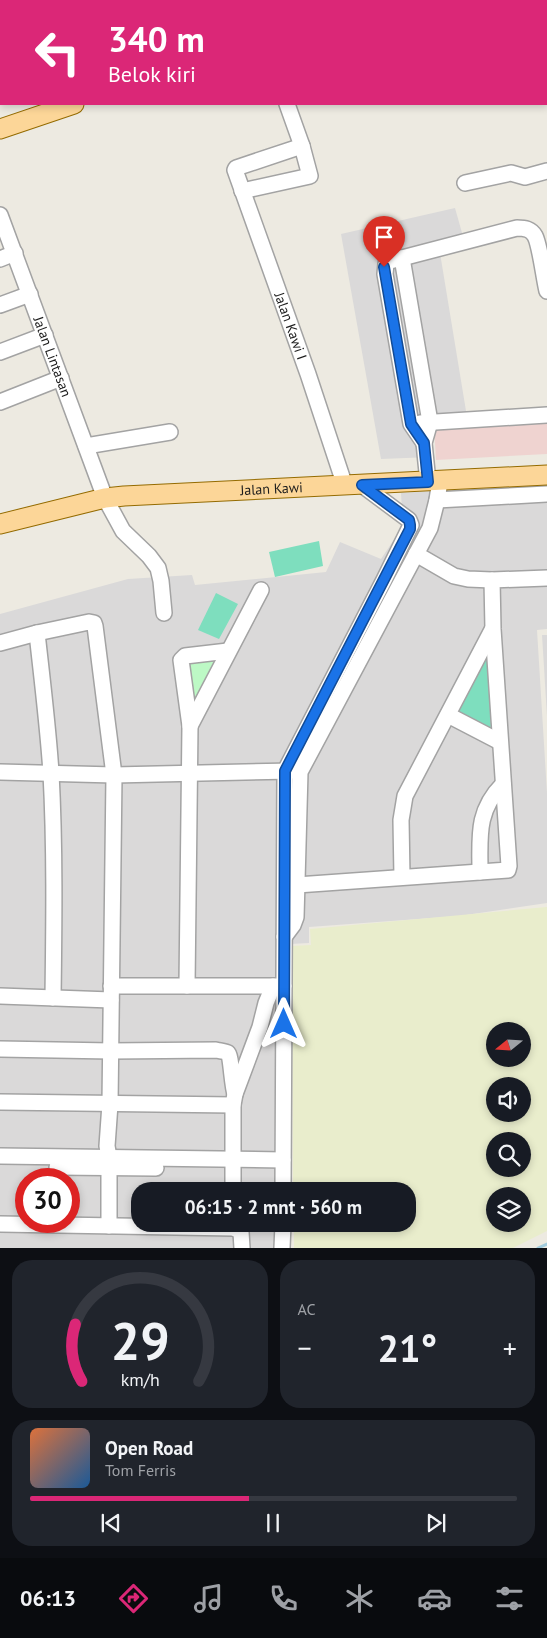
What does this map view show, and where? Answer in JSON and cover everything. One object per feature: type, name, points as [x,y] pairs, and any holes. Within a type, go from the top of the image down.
[{"type":"main road","points":[[0,130],[71,105]]},
{"type":"main road","name":"Jalan Kawi","points":[[0,524],[105,498],[124,496],[547,476]]},
{"type":"street","points":[[242,191],[310,176],[287,105]]},
{"type":"street","name":"Jalan Kawi I","points":[[302,146],[234,169],[304,365],[354,485]]},
{"type":"street","points":[[465,183],[511,173],[525,177],[547,171]]},
{"type":"street","name":"Jalan Lintasan","points":[[1,221],[15,253],[105,498],[123,531],[149,556],[158,568],[164,613]]},
{"type":"street","points":[[284,937],[293,925],[296,917],[297,885],[293,771],[399,587],[430,528],[437,500],[424,443],[411,424],[384,267],[388,262],[402,258],[517,228],[527,229],[535,236],[537,242],[547,291]]},
{"type":"street","points":[[0,259],[15,253]]},
{"type":"street","points":[[402,258],[430,422],[424,443]]},
{"type":"street","points":[[0,305],[30,294]]},
{"type":"street","points":[[0,352],[45,335]]},
{"type":"street","points":[[0,402],[61,378]]},
{"type":"street","points":[[411,424],[547,415]]},
{"type":"street","points":[[86,446],[170,432]]},
{"type":"street","points":[[283,1182],[279,986],[284,937],[293,771],[410,529],[409,520],[354,485]]},
{"type":"street","points":[[437,500],[547,494]]},
{"type":"street","points":[[416,554],[454,576],[468,579],[547,578]]},
{"type":"street","points":[[384,580],[399,587]]},
{"type":"street","points":[[297,885],[508,870],[493,629],[492,580]]},
{"type":"street","points":[[190,726],[261,590]]},
{"type":"street","points":[[0,643],[89,622],[94,623],[95,626],[114,775],[110,1104],[105,1159],[104,1226]]},
{"type":"street","points":[[402,877],[401,820],[405,796],[493,629]]},
{"type":"street","points":[[37,633],[46,712],[50,773],[54,904],[53,998]]},
{"type":"street","points":[[187,986],[191,774],[190,726],[181,660],[185,656],[228,651]]},
{"type":"street","points":[[448,715],[500,742]]},
{"type":"street","points":[[0,772],[114,775],[293,771]]},
{"type":"street","points":[[480,872],[480,830],[486,808],[493,794],[503,784]]},
{"type":"street","points":[[0,996],[53,998],[187,986],[279,986]]},
{"type":"street","points":[[234,1099],[260,1027],[266,1003],[279,986]]},
{"type":"street","points":[[0,1049],[216,1050],[226,1052],[231,1058],[231,1080],[234,1099],[233,1182]]},
{"type":"street","points":[[0,1102],[110,1104],[234,1099]]},
{"type":"street","points":[[0,1156],[283,1164]]},
{"type":"street","points":[[0,1166],[105,1159]]},
{"type":"street","points":[[0,1224],[131,1226]]},
{"type":"street","points":[[241,1232],[242,1248]]},
{"type":"street","points":[[282,1232],[282,1248]]},
{"type":"shaded area","points":[[455,208],[466,247],[440,253],[467,417],[433,419],[431,457],[381,459],[341,234]]},
{"type":"shaded area","points":[[547,420],[547,454],[436,460],[434,426]]},
{"type":"shaded area","points":[[547,483],[547,629],[537,630],[547,793],[547,903],[459,916],[309,927],[309,943],[290,944],[291,1182],[131,1182],[131,1232],[291,1232],[291,1248],[0,1248],[0,614],[128,579],[192,575],[195,585],[326,572],[340,542],[381,559],[403,526],[401,493]]},
{"type":"shaded area","points":[[542,635],[547,635],[547,716]]},
{"type":"green space","points":[[319,541],[323,566],[275,577],[269,552]]},
{"type":"green space","points":[[216,593],[238,604],[219,639],[198,630]]},
{"type":"green space","points":[[489,647],[491,732],[456,712]]},
{"type":"green space","points":[[221,656],[193,714],[186,660]]},
{"type":"green space","points":[[547,907],[547,1231],[513,1248],[294,1248],[294,1232],[416,1232],[416,1182],[293,1182],[292,946],[311,945],[310,929]]},
{"type":"waterway","points":[[538,1248],[547,1244]]},
{"type":"route","points":[[284,1024],[285,771],[410,529],[409,520],[362,485],[428,482],[424,443],[411,424],[384,267]]}]
